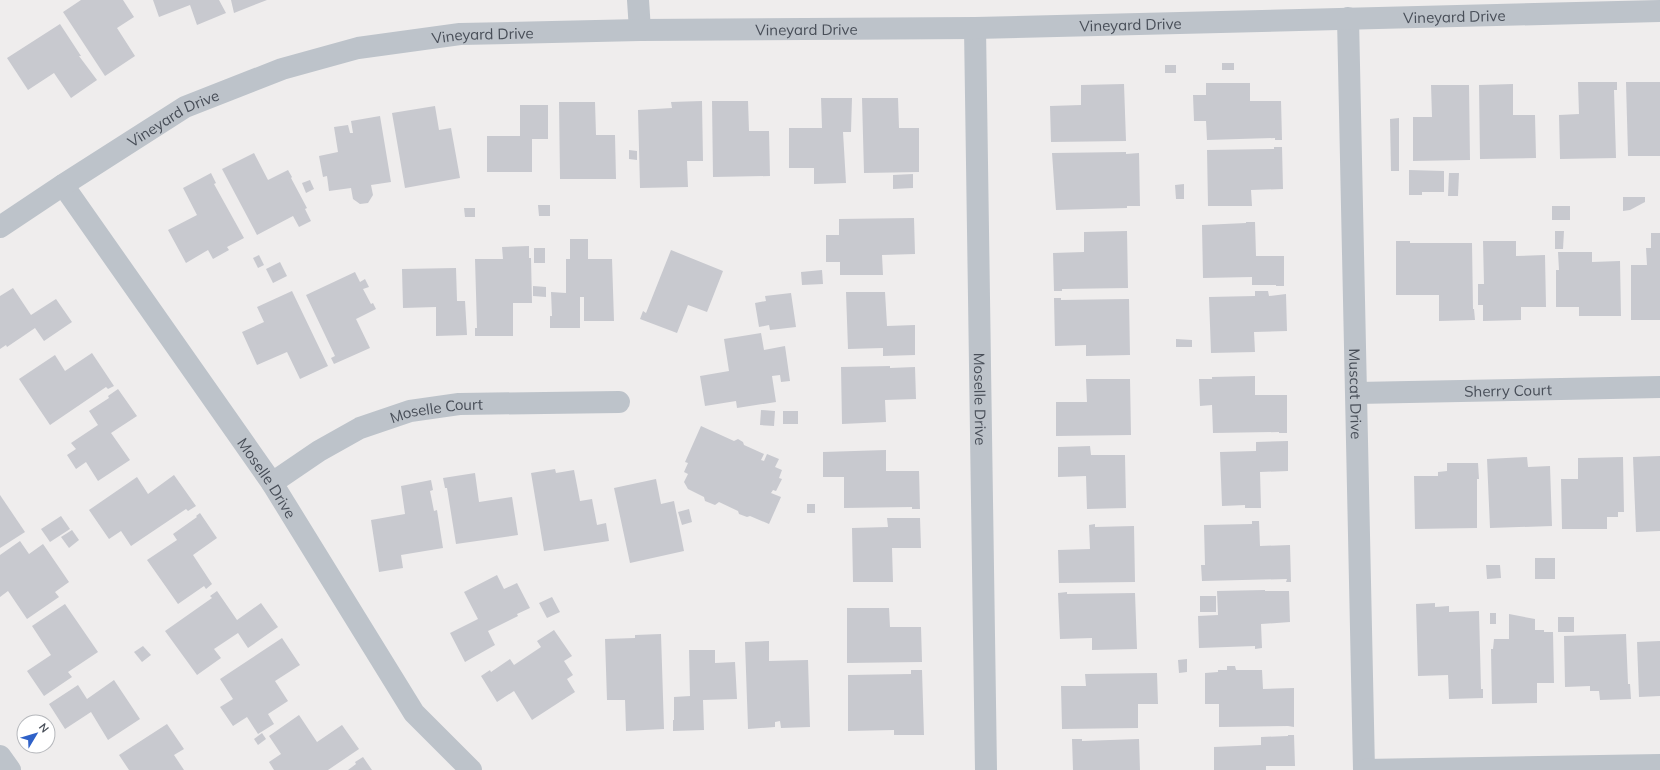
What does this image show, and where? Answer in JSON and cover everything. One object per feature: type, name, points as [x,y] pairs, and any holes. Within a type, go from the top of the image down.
[{"type":"street","points":[[638,0],[640,30]]},
{"type":"street","name":"Vineyard Drive","points":[[0,227],[185,107],[282,69],[358,48],[460,34],[640,30],[975,28],[1660,11]]},
{"type":"street","name":"Muscat Drive","points":[[1348,18],[1364,770]]},
{"type":"street","name":"Moselle Drive","points":[[975,28],[986,770]]},
{"type":"street","name":"Moselle Drive","points":[[63,185],[272,483],[414,713],[471,770]]},
{"type":"street","name":"Sherry Court","points":[[1357,393],[1660,387]]},
{"type":"street","name":"Moselle Court","points":[[272,483],[319,451],[360,428],[410,411],[459,404],[619,402]]},
{"type":"street","points":[[0,756],[10,770]]},
{"type":"street","points":[[1364,770],[1660,765]]},
{"type":"building","points":[[81,0],[123,0],[134,17],[117,28],[135,56],[105,76],[63,12]]},
{"type":"building","points":[[153,0],[219,0],[226,13],[197,25],[190,5],[159,17]]},
{"type":"building","points":[[231,0],[267,0],[234,13]]},
{"type":"building","points":[[60,24],[81,56],[79,56],[97,80],[71,98],[54,73],[28,90],[7,58]]},
{"type":"building","points":[[1222,63],[1234,63],[1234,70],[1222,70]]},
{"type":"building","points":[[1165,65],[1176,65],[1176,73],[1165,73]]},
{"type":"building","points":[[1578,82],[1617,82],[1617,90],[1614,90],[1616,158],[1560,159],[1559,115],[1579,114]]},
{"type":"building","points":[[1626,82],[1660,82],[1660,156],[1628,156]]},
{"type":"building","points":[[1206,83],[1250,83],[1250,101],[1281,101],[1282,140],[1275,140],[1275,138],[1207,140],[1206,121],[1194,121],[1193,95],[1206,95]]},
{"type":"building","points":[[1124,84],[1126,141],[1051,142],[1050,106],[1081,105],[1081,85]]},
{"type":"building","points":[[1513,84],[1513,115],[1535,115],[1536,158],[1480,159],[1479,85]]},
{"type":"building","points":[[1431,85],[1469,85],[1470,160],[1413,161],[1413,117],[1432,117]]},
{"type":"building","points":[[821,98],[852,98],[851,132],[843,132],[846,183],[814,184],[814,168],[789,168],[789,128],[822,128]]},
{"type":"building","points":[[862,98],[898,98],[899,128],[919,128],[919,172],[864,173]]},
{"type":"building","points":[[702,101],[703,161],[687,161],[688,187],[640,188],[638,110],[672,108],[671,102]]},
{"type":"building","points":[[712,101],[748,101],[749,131],[769,131],[770,176],[713,177]]},
{"type":"building","points":[[559,102],[595,102],[596,135],[615,135],[616,179],[560,179]]},
{"type":"building","points":[[520,105],[548,105],[548,139],[532,139],[532,172],[487,172],[487,136],[520,136]]},
{"type":"building","points":[[435,106],[439,130],[451,128],[460,178],[405,188],[392,113]]},
{"type":"building","points":[[380,116],[391,182],[371,185],[373,195],[368,203],[360,204],[353,199],[351,188],[329,191],[327,176],[323,177],[319,156],[338,152],[334,127],[348,125],[350,133],[353,133],[351,121]]},
{"type":"building","points":[[1399,118],[1399,171],[1391,171],[1390,119]]},
{"type":"building","points":[[1274,147],[1282,147],[1283,189],[1251,190],[1252,206],[1208,206],[1207,150],[1274,149]]},
{"type":"building","points":[[629,150],[637,151],[637,160],[629,159]]},
{"type":"building","points":[[1126,152],[1126,154],[1139,153],[1140,206],[1127,206],[1127,208],[1056,210],[1052,153]]},
{"type":"building","points":[[254,153],[268,180],[288,170],[307,208],[305,209],[311,221],[299,227],[293,216],[257,235],[222,169]]},
{"type":"building","points":[[1409,170],[1444,171],[1444,192],[1422,192],[1422,195],[1409,195]]},
{"type":"building","points":[[211,173],[216,183],[214,184],[244,238],[227,247],[229,250],[213,259],[208,250],[186,263],[168,230],[197,215],[183,188]]},
{"type":"building","points":[[1449,173],[1459,173],[1458,196],[1448,196]]},
{"type":"building","points":[[913,174],[913,188],[893,189],[893,175]]},
{"type":"building","points":[[310,180],[314,189],[306,193],[302,183]]},
{"type":"building","points":[[1184,184],[1184,199],[1176,199],[1175,185]]},
{"type":"building","points":[[1623,197],[1645,197],[1645,202],[1630,210],[1623,211]]},
{"type":"building","points":[[538,205],[550,205],[550,216],[539,216]]},
{"type":"building","points":[[1552,206],[1570,206],[1570,220],[1552,220]]},
{"type":"building","points":[[464,208],[475,208],[475,217],[465,217]]},
{"type":"building","points":[[914,218],[915,254],[882,255],[883,275],[840,275],[840,262],[826,262],[826,235],[839,235],[839,219]]},
{"type":"building","points":[[1255,222],[1256,256],[1284,256],[1284,286],[1252,285],[1252,277],[1203,278],[1202,225]]},
{"type":"building","points":[[1127,231],[1128,288],[1062,289],[1062,291],[1054,291],[1053,253],[1084,252],[1084,232]]},
{"type":"building","points":[[1555,231],[1564,231],[1563,249],[1555,249]]},
{"type":"building","points":[[1651,233],[1660,233],[1660,320],[1631,320],[1631,265],[1647,265],[1646,248],[1651,248]]},
{"type":"building","points":[[570,239],[588,239],[588,259],[612,259],[614,321],[584,321],[584,297],[580,297],[580,328],[550,328],[550,316],[552,316],[551,292],[566,293],[566,259],[570,259]]},
{"type":"building","points":[[1396,241],[1410,241],[1410,243],[1472,243],[1473,309],[1475,320],[1439,321],[1439,295],[1396,295]]},
{"type":"building","points":[[1483,241],[1516,241],[1516,256],[1545,255],[1546,307],[1521,307],[1521,320],[1483,321],[1483,305],[1478,305],[1478,284],[1484,284]]},
{"type":"building","points":[[529,246],[529,258],[531,258],[532,303],[513,303],[513,336],[475,336],[475,328],[477,328],[475,259],[503,259],[502,247]]},
{"type":"building","points":[[534,248],[545,248],[545,263],[534,263]]},
{"type":"building","points":[[671,250],[723,271],[707,312],[688,305],[677,333],[640,319],[643,311],[646,313]]},
{"type":"building","points":[[1558,252],[1592,252],[1592,262],[1620,261],[1621,316],[1579,316],[1579,307],[1556,307],[1556,270],[1559,270]]},
{"type":"building","points":[[259,255],[264,265],[258,268],[253,258]]},
{"type":"building","points":[[280,262],[287,276],[273,283],[266,269]]},
{"type":"building","points":[[456,268],[457,301],[465,301],[467,335],[436,336],[436,307],[403,308],[402,269]]},
{"type":"building","points":[[822,270],[823,284],[802,285],[801,272]]},
{"type":"building","points":[[355,272],[360,282],[365,279],[369,287],[363,289],[371,304],[373,303],[376,309],[356,319],[370,348],[334,364],[331,358],[335,356],[306,295]]},
{"type":"building","points":[[533,286],[546,287],[546,297],[533,296]]},
{"type":"building","points":[[13,288],[31,315],[56,299],[72,322],[44,341],[35,328],[7,347],[6,345],[0,349],[0,296]]},
{"type":"building","points":[[292,291],[328,366],[300,379],[287,352],[257,365],[242,332],[264,322],[257,307]]},
{"type":"building","points":[[1255,291],[1268,291],[1269,296],[1286,294],[1287,331],[1254,332],[1255,352],[1211,353],[1209,297],[1255,296]]},
{"type":"building","points":[[846,292],[885,292],[887,326],[915,325],[915,355],[883,356],[883,348],[848,349]]},
{"type":"building","points":[[791,293],[796,327],[770,330],[769,325],[759,327],[755,303],[766,301],[765,296]]},
{"type":"building","points":[[1054,298],[1061,298],[1061,300],[1129,299],[1130,355],[1086,356],[1086,345],[1055,346]]},
{"type":"building","points":[[761,333],[764,350],[785,346],[790,381],[781,382],[780,375],[772,376],[776,402],[737,408],[736,401],[705,406],[700,376],[729,371],[724,339]]},
{"type":"building","points":[[1176,339],[1192,340],[1192,347],[1176,347]]},
{"type":"building","points":[[92,353],[114,386],[108,389],[106,387],[50,425],[19,379],[55,355],[65,371]]},
{"type":"building","points":[[890,366],[890,368],[915,367],[916,399],[885,400],[886,422],[842,424],[841,367]]},
{"type":"building","points":[[1255,376],[1255,395],[1287,395],[1287,433],[1213,433],[1212,405],[1200,406],[1199,379],[1212,379],[1212,377]]},
{"type":"building","points":[[1086,379],[1130,379],[1131,435],[1056,436],[1056,402],[1087,402]]},
{"type":"building","points":[[118,389],[137,416],[111,433],[130,460],[98,481],[86,462],[76,469],[67,455],[76,449],[71,443],[98,425],[89,411],[109,398],[108,396]]},
{"type":"building","points":[[761,410],[775,411],[774,426],[760,425]]},
{"type":"building","points":[[783,411],[798,411],[798,424],[783,424]]},
{"type":"building","points":[[701,426],[734,441],[738,439],[743,442],[744,445],[764,454],[761,460],[764,461],[767,454],[779,459],[775,467],[782,470],[779,478],[782,479],[776,491],[773,490],[771,493],[781,497],[769,524],[750,516],[747,517],[739,514],[738,511],[719,502],[715,505],[705,501],[704,497],[688,489],[684,482],[688,474],[684,472],[688,463],[685,462]]},
{"type":"building","points":[[1288,441],[1288,471],[1260,472],[1261,508],[1245,508],[1245,505],[1222,506],[1220,452],[1256,451],[1256,442]]},
{"type":"building","points":[[1090,446],[1091,455],[1125,455],[1126,508],[1087,509],[1086,476],[1058,477],[1058,447]]},
{"type":"building","points":[[886,450],[886,471],[919,471],[920,509],[912,509],[912,507],[844,508],[844,477],[823,477],[823,452]]},
{"type":"building","points":[[1660,456],[1660,531],[1636,532],[1633,457]]},
{"type":"building","points":[[1527,457],[1528,467],[1550,466],[1552,526],[1490,528],[1487,459]]},
{"type":"building","points":[[1623,457],[1624,512],[1618,512],[1618,517],[1607,517],[1607,529],[1562,529],[1561,479],[1578,479],[1578,458]]},
{"type":"building","points":[[1447,463],[1478,463],[1479,479],[1477,479],[1477,528],[1415,529],[1414,476],[1438,476],[1438,472],[1447,471]]},
{"type":"building","points":[[555,469],[556,473],[574,470],[580,501],[592,499],[597,525],[606,523],[609,541],[544,551],[531,473]]},
{"type":"building","points":[[475,473],[479,502],[512,497],[518,535],[456,544],[447,488],[445,488],[443,478]]},
{"type":"building","points":[[174,475],[196,506],[188,511],[186,509],[131,546],[121,531],[109,539],[89,510],[137,477],[148,494]]},
{"type":"building","points":[[656,479],[661,504],[674,501],[684,551],[630,563],[614,488]]},
{"type":"building","points":[[431,480],[433,490],[430,491],[434,511],[437,510],[443,548],[401,555],[403,568],[379,572],[371,520],[405,514],[401,486]]},
{"type":"building","points":[[0,495],[25,532],[0,548]]},
{"type":"building","points":[[807,504],[815,504],[815,513],[807,513]]},
{"type":"building","points":[[689,509],[692,522],[682,525],[678,512]]},
{"type":"building","points":[[200,513],[217,538],[193,555],[212,584],[206,589],[204,586],[178,604],[147,560],[177,540],[173,534],[197,517],[196,516]]},
{"type":"building","points":[[61,516],[70,529],[50,542],[41,529]]},
{"type":"building","points":[[887,518],[920,518],[921,548],[892,548],[893,582],[853,582],[852,528],[888,527]]},
{"type":"building","points":[[1252,521],[1259,521],[1260,546],[1290,545],[1291,582],[1286,582],[1287,579],[1202,581],[1201,565],[1205,565],[1204,525],[1252,524]]},
{"type":"building","points":[[1095,524],[1095,527],[1134,526],[1135,582],[1059,583],[1058,550],[1090,549],[1089,525]]},
{"type":"building","points":[[72,530],[79,540],[69,548],[61,537]]},
{"type":"building","points":[[20,541],[29,554],[43,544],[69,582],[55,592],[59,597],[27,619],[8,591],[0,597],[0,555]]},
{"type":"building","points":[[1535,558],[1555,558],[1555,579],[1535,579]]},
{"type":"building","points":[[1486,565],[1500,565],[1501,578],[1487,579]]},
{"type":"building","points":[[497,575],[504,589],[517,583],[530,608],[517,614],[518,616],[488,631],[495,645],[465,662],[450,633],[478,619],[464,592]]},
{"type":"building","points":[[217,591],[237,620],[261,603],[278,627],[248,648],[238,633],[214,649],[221,658],[197,675],[165,631],[212,598],[210,596]]},
{"type":"building","points":[[1217,591],[1289,591],[1290,622],[1261,624],[1262,648],[1255,649],[1255,646],[1199,648],[1198,616],[1218,615]]},
{"type":"building","points":[[1067,592],[1067,594],[1135,593],[1137,649],[1092,650],[1092,638],[1060,639],[1058,593]]},
{"type":"building","points":[[1200,596],[1216,596],[1216,612],[1200,612]]},
{"type":"building","points":[[552,597],[560,612],[547,618],[539,603]]},
{"type":"building","points":[[1435,603],[1435,607],[1449,606],[1449,612],[1479,611],[1481,689],[1483,689],[1483,698],[1449,699],[1448,675],[1418,676],[1416,604]]},
{"type":"building","points":[[65,604],[98,652],[68,672],[72,677],[44,696],[27,671],[51,655],[32,626]]},
{"type":"building","points":[[847,608],[889,608],[890,627],[921,627],[922,662],[847,663]]},
{"type":"building","points":[[1490,613],[1496,613],[1496,624],[1490,624]]},
{"type":"building","points":[[1509,614],[1535,619],[1535,630],[1553,632],[1554,683],[1537,683],[1537,703],[1492,704],[1491,649],[1493,649],[1494,639],[1509,639]]},
{"type":"building","points":[[1558,617],[1574,617],[1574,632],[1558,632]]},
{"type":"building","points":[[554,630],[572,656],[564,661],[573,675],[567,679],[575,692],[532,720],[514,691],[497,702],[481,676],[490,670],[491,672],[510,659],[514,665],[541,647],[537,641]]},
{"type":"building","points":[[661,634],[664,729],[626,731],[625,700],[607,700],[605,639],[635,638],[635,635]]},
{"type":"building","points":[[1626,634],[1628,684],[1630,684],[1631,699],[1600,700],[1599,691],[1590,691],[1590,686],[1565,687],[1564,636]]},
{"type":"building","points":[[282,638],[300,665],[275,681],[288,701],[268,714],[274,724],[258,734],[247,717],[233,726],[220,707],[233,699],[220,679]]},
{"type":"building","points":[[769,641],[769,661],[808,660],[810,727],[781,728],[780,721],[775,722],[775,727],[748,729],[745,642]]},
{"type":"building","points":[[1660,641],[1660,696],[1639,697],[1637,642]]},
{"type":"building","points":[[143,646],[151,655],[142,662],[134,652]]},
{"type":"building","points":[[689,650],[715,650],[715,663],[735,662],[737,699],[703,700],[704,730],[673,731],[674,697],[690,696]]},
{"type":"building","points":[[1187,659],[1187,672],[1179,673],[1178,660]]},
{"type":"building","points":[[1227,666],[1235,666],[1236,670],[1262,670],[1263,689],[1294,688],[1294,727],[1219,727],[1219,704],[1205,704],[1205,673],[1218,672],[1218,670],[1227,670]]},
{"type":"building","points":[[911,670],[922,670],[924,735],[894,735],[894,730],[848,731],[848,675],[911,674]]},
{"type":"building","points":[[1157,673],[1158,704],[1138,704],[1138,728],[1062,729],[1061,686],[1086,686],[1085,674]]},
{"type":"building","points":[[114,680],[140,719],[108,740],[91,712],[65,729],[49,704],[78,685],[87,699]]},
{"type":"building","points":[[299,715],[317,742],[342,725],[359,749],[328,770],[274,770],[269,762],[281,754],[269,736]]},
{"type":"building","points":[[167,724],[184,749],[174,755],[184,770],[129,770],[119,755]]},
{"type":"building","points":[[262,733],[266,739],[258,745],[254,739]]},
{"type":"building","points":[[1294,735],[1295,766],[1266,766],[1266,770],[1214,770],[1214,747],[1261,745],[1261,737]]},
{"type":"building","points":[[1072,739],[1082,739],[1082,741],[1139,739],[1140,770],[1073,770]]},
{"type":"building","points":[[363,757],[372,770],[348,770],[356,764],[355,762]]}]
